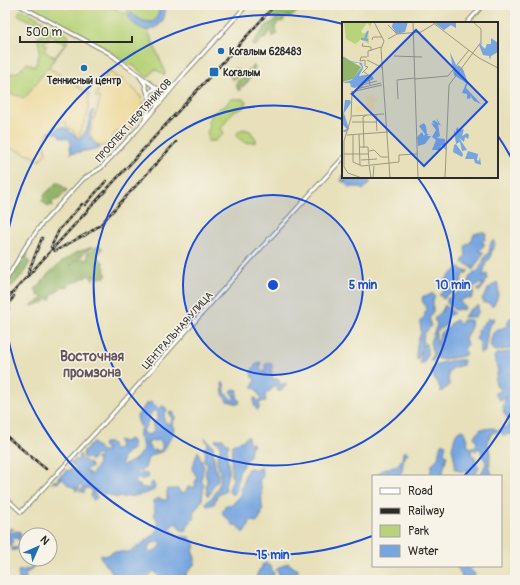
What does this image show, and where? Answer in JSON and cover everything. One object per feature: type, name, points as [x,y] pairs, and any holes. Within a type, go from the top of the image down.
[{"type":"main road","points":[[16,5],[112,57],[142,80],[146,86],[151,102],[158,103],[166,96]]},
{"type":"main road","points":[[19,5],[106,51],[160,90],[163,95],[158,106]]},
{"type":"main road","name":"ПРОСПЕКТ НЕФТЯНИКОВ","points":[[5,282],[26,246],[44,223],[83,179],[101,168],[137,130],[185,73],[247,5]]},
{"type":"main road","points":[[468,22],[484,5]]},
{"type":"main road","points":[[137,130],[149,111],[149,97],[152,90],[168,90],[185,73]]},
{"type":"main road","name":"ЦЕНТРАЛЬНАЯ УЛИЦА","points":[[5,497],[21,512],[109,418],[342,159]]},
{"type":"green space","points":[[24,5],[104,5],[114,8],[124,14],[129,11],[122,5],[157,5],[159,10],[153,22],[146,22],[129,15],[129,18],[135,25],[148,31],[164,69],[165,75],[155,69],[148,78],[134,66],[108,50]]},
{"type":"green space","points":[[280,5],[303,5],[300,7],[298,6],[298,11],[291,17],[289,16],[283,19],[284,21],[281,22],[279,21],[275,27],[278,33],[271,38],[272,35],[270,30],[265,39],[262,39],[256,46],[253,46],[252,44],[266,26],[279,18],[271,18],[271,16],[272,12]]},
{"type":"green space","points":[[21,10],[31,14],[48,25],[46,30],[17,14]]},
{"type":"green space","points":[[52,27],[69,36],[64,43],[54,39],[48,31]]},
{"type":"green space","points":[[47,34],[49,36],[49,41],[46,40],[44,44],[47,45],[44,51],[55,57],[68,41],[25,98],[5,92],[5,75],[18,72],[27,63],[35,67],[40,52],[38,37]]},
{"type":"green space","points":[[253,65],[255,67],[248,82],[244,86],[239,87],[241,89],[240,91],[238,90],[236,85],[238,80],[243,77],[242,79],[245,79],[245,72],[248,71]]},
{"type":"green space","points":[[233,69],[238,69],[241,73],[233,80],[228,75]]},
{"type":"green space","points":[[232,99],[244,99],[246,102],[244,107],[230,115],[221,128],[224,133],[215,141],[208,141],[207,132],[210,127],[208,122],[209,119],[215,112],[226,106]]},
{"type":"green space","points":[[244,129],[250,131],[256,139],[256,142],[245,143],[236,136],[239,131]]},
{"type":"green space","points":[[58,182],[67,190],[59,199],[52,201],[53,206],[49,204],[49,207],[42,201],[45,194]]},
{"type":"green space","points":[[28,246],[27,260],[30,262],[26,271],[5,294],[5,286]]},
{"type":"green space","points":[[100,246],[102,250],[97,256],[104,263],[104,270],[107,275],[105,277],[101,277],[99,279],[98,276],[96,277],[93,275],[93,280],[88,275],[84,279],[82,277],[80,280],[77,280],[77,283],[75,281],[70,283],[68,287],[62,286],[58,291],[52,294],[50,300],[46,298],[45,302],[31,306],[36,304],[38,300],[42,300],[42,295],[38,296],[35,289],[42,284],[48,274],[64,260],[73,254],[92,247],[70,265],[83,258],[88,261],[87,254],[96,247]]},
{"type":"sand","points":[[48,67],[89,94],[88,113],[80,132],[80,137],[77,137],[73,130],[67,127],[66,122],[64,121],[54,126],[46,137],[46,153],[39,161],[34,157],[5,146],[5,92],[25,98]]},
{"type":"sand","points":[[109,70],[115,76],[125,81],[137,92],[143,101],[144,111],[133,126],[126,130],[117,131],[106,145],[100,146],[93,140],[90,134],[100,99],[99,97],[95,97]]},
{"type":"water","points":[[157,5],[164,5],[165,13],[162,21],[157,27],[149,30],[144,29],[129,20],[129,15],[131,12],[141,20],[153,22],[159,10]]},
{"type":"water","points":[[92,110],[94,111],[88,134],[93,142],[100,148],[75,153],[72,152],[71,154],[71,144],[69,139],[60,137],[58,133],[49,133],[57,128],[63,127],[80,139],[87,129]]},
{"type":"water","points":[[343,178],[366,178],[371,182],[363,190],[359,187],[349,187],[341,181],[341,179],[345,182]]},
{"type":"water","points":[[482,232],[486,234],[482,243],[485,244],[479,251],[483,252],[482,257],[480,257],[480,260],[473,270],[470,266],[462,262],[466,256],[465,247],[471,242],[474,234]]},
{"type":"water","points":[[493,240],[495,245],[490,259],[486,262],[483,276],[487,274],[488,279],[479,292],[477,290],[482,286],[482,283],[473,288],[474,292],[471,299],[467,298],[460,300],[465,307],[463,310],[455,310],[447,303],[447,299],[461,290],[467,284],[470,276],[479,270],[486,255],[489,253],[491,242]]},
{"type":"water","points":[[459,267],[464,271],[468,270],[468,272],[462,276],[461,287],[456,288],[452,293],[447,294],[443,299],[439,295],[443,292],[446,279]]},
{"type":"water","points":[[497,282],[498,295],[496,302],[492,307],[488,303],[484,303],[482,299],[488,289]]},
{"type":"water","points":[[432,293],[435,296],[433,300],[433,312],[430,319],[431,326],[424,334],[422,347],[425,343],[427,354],[422,365],[420,362],[422,350],[417,360],[416,356],[417,344],[421,332],[420,321],[425,316],[425,312],[427,310],[422,300],[423,296],[430,295]]},
{"type":"water","points":[[445,305],[454,313],[448,316],[445,326],[437,331],[436,337],[438,346],[432,362],[430,360],[433,356],[430,342],[437,324],[434,319],[442,311]]},
{"type":"water","points":[[478,305],[478,313],[475,317],[464,317],[468,311]]},
{"type":"water","points":[[515,316],[515,348],[493,350],[490,344],[491,337],[494,332],[497,329],[505,327],[509,319]]},
{"type":"water","points":[[495,318],[488,329],[485,352],[480,353],[480,342],[476,339],[478,334],[477,330],[488,319]]},
{"type":"water","points":[[456,320],[461,324],[462,320],[471,320],[471,327],[465,338],[467,344],[464,350],[465,355],[440,359],[437,358],[437,354],[440,350],[440,333]]},
{"type":"water","points":[[515,351],[515,434],[503,435],[499,430],[508,426],[510,422],[503,411],[506,397],[501,401],[495,394],[496,392],[499,393],[501,389],[497,387],[495,381],[498,371],[494,357],[496,354]]},
{"type":"water","points":[[464,360],[463,365],[455,367],[448,373],[450,385],[441,392],[433,376],[432,369],[441,363]]},
{"type":"water","points":[[261,362],[261,371],[264,372],[264,374],[265,365],[270,362],[273,367],[270,371],[272,371],[273,379],[278,379],[281,385],[286,383],[286,386],[279,392],[277,390],[278,385],[275,384],[274,387],[265,395],[266,401],[260,402],[259,409],[257,410],[254,405],[254,398],[258,401],[261,398],[256,389],[252,388],[255,380],[254,377],[252,378],[251,372],[255,365]]},
{"type":"water","points":[[222,383],[224,383],[225,392],[232,400],[235,400],[231,391],[234,389],[238,390],[237,396],[240,402],[239,404],[227,401],[223,394]]},
{"type":"water","points":[[152,402],[159,409],[161,406],[165,407],[167,410],[164,415],[164,421],[170,424],[172,417],[169,413],[174,413],[175,418],[172,425],[174,428],[174,433],[164,451],[148,458],[145,468],[136,475],[137,476],[141,473],[147,474],[149,477],[148,478],[141,480],[137,478],[135,483],[141,486],[139,487],[141,488],[143,487],[148,489],[150,488],[150,483],[153,482],[155,487],[154,490],[128,497],[114,497],[95,490],[97,498],[93,500],[91,497],[92,489],[90,489],[88,483],[89,488],[87,489],[86,487],[84,493],[79,491],[83,488],[82,485],[79,486],[79,489],[76,491],[75,488],[68,485],[61,477],[61,480],[59,480],[58,483],[54,482],[53,485],[53,481],[57,481],[60,476],[66,473],[65,471],[73,469],[79,475],[70,462],[75,461],[75,459],[78,461],[79,454],[82,459],[90,464],[92,468],[87,468],[86,470],[89,472],[89,475],[93,473],[98,462],[98,460],[95,459],[100,457],[100,455],[95,455],[91,461],[83,456],[84,450],[88,449],[88,445],[92,444],[92,442],[102,451],[106,451],[107,449],[103,446],[104,443],[111,443],[113,446],[112,449],[114,450],[120,447],[118,440],[124,442],[130,439],[133,443],[133,449],[125,454],[122,460],[122,466],[135,460],[143,450],[142,442],[138,435],[141,428],[137,416],[146,404]],"holes":[[[155,410],[158,413],[157,421],[152,422],[153,433],[147,435],[143,432],[141,433],[147,425],[150,415]],[[158,440],[162,443],[162,449],[159,451],[154,451],[148,444],[149,442]]]},
{"type":"water","points":[[494,428],[498,431],[492,433],[487,442],[490,452],[490,466],[492,474],[480,475],[486,464],[485,459],[483,458],[480,448],[475,451],[472,448],[471,454],[475,457],[476,463],[479,467],[475,475],[466,475],[468,472],[467,469],[462,472],[455,469],[452,448],[456,433],[462,430],[465,431],[468,440],[467,444],[470,448],[476,446],[477,443],[474,436],[481,429]]},
{"type":"water","points":[[248,436],[249,443],[253,443],[254,446],[251,446],[249,457],[240,472],[236,490],[233,495],[230,493],[229,489],[233,479],[231,475],[232,444],[242,441]]},
{"type":"water","points":[[205,438],[213,446],[216,471],[218,474],[218,481],[208,496],[205,473],[208,464],[203,460],[206,454],[204,448],[208,445]]},
{"type":"water","points":[[216,439],[223,439],[229,445],[227,451],[228,470],[225,484],[226,491],[217,496],[214,504],[207,506],[206,502],[213,497],[219,485],[220,478],[217,458],[220,445],[215,441]]},
{"type":"water","points":[[444,443],[446,445],[444,452],[447,455],[442,475],[430,475],[432,464],[438,458],[440,446]]},
{"type":"water","points":[[198,451],[204,466],[201,480],[204,484],[202,500],[193,513],[195,518],[189,524],[186,531],[181,530],[175,523],[170,528],[178,535],[189,537],[195,544],[193,552],[195,563],[187,573],[185,580],[160,580],[154,571],[145,580],[126,580],[114,575],[109,567],[105,565],[100,556],[105,556],[113,552],[129,552],[149,539],[158,527],[157,519],[154,515],[155,511],[153,501],[159,498],[167,501],[168,489],[178,489],[183,494],[188,487],[196,487],[195,483],[197,477],[192,469]],"holes":[[[158,541],[162,544],[151,553],[148,550],[149,545]]]},
{"type":"water","points":[[403,452],[407,452],[408,454],[404,456],[402,471],[400,475],[378,475],[383,469],[397,466],[402,459]]},
{"type":"water","points":[[261,467],[263,476],[259,481],[263,510],[261,513],[263,515],[260,515],[260,519],[256,522],[251,521],[243,533],[239,529],[239,526],[233,525],[222,513],[226,505],[232,505],[241,495],[240,488],[244,482],[244,477],[248,469],[251,468],[256,470]]},
{"type":"water","points":[[9,529],[11,533],[18,531],[18,539],[13,538],[11,546],[5,542],[5,537],[7,539],[9,538],[7,535],[8,533],[5,532]]},
{"type":"water","points":[[18,546],[17,550],[13,551],[11,549]]},
{"type":"water","points":[[266,563],[270,565],[274,574],[273,580],[255,580],[259,570],[262,568],[262,565]]},
{"type":"water","points":[[288,563],[296,569],[298,568],[298,572],[291,580],[288,577],[287,579],[289,580],[278,580],[279,573],[276,570]]},
{"type":"water","points":[[33,567],[25,576],[27,580],[19,580],[18,571]]},
{"type":"water","points":[[457,567],[470,567],[475,574],[474,580],[462,580],[461,573]]},
{"type":"railway","points":[[5,301],[275,5]]},
{"type":"railway","points":[[84,236],[100,225],[176,142]]},
{"type":"railway","points":[[85,205],[106,181]]},
{"type":"railway","points":[[51,247],[59,230],[82,204]]},
{"type":"railway","points":[[55,251],[88,233]]},
{"type":"railway","points":[[28,273],[42,238]]},
{"type":"railway","points":[[5,320],[10,302],[14,296]]},
{"type":"railway","points":[[5,435],[46,469]]},
{"type":"place","name":"Когалым 628483","points":[[221,51]]},
{"type":"place","name":"Теннисный центр","points":[[84,68]]},
{"type":"place","name":"Когалым","points":[[214,72]]},
{"type":"district","name":"Восточная промзона","points":[[92,364]]}]
